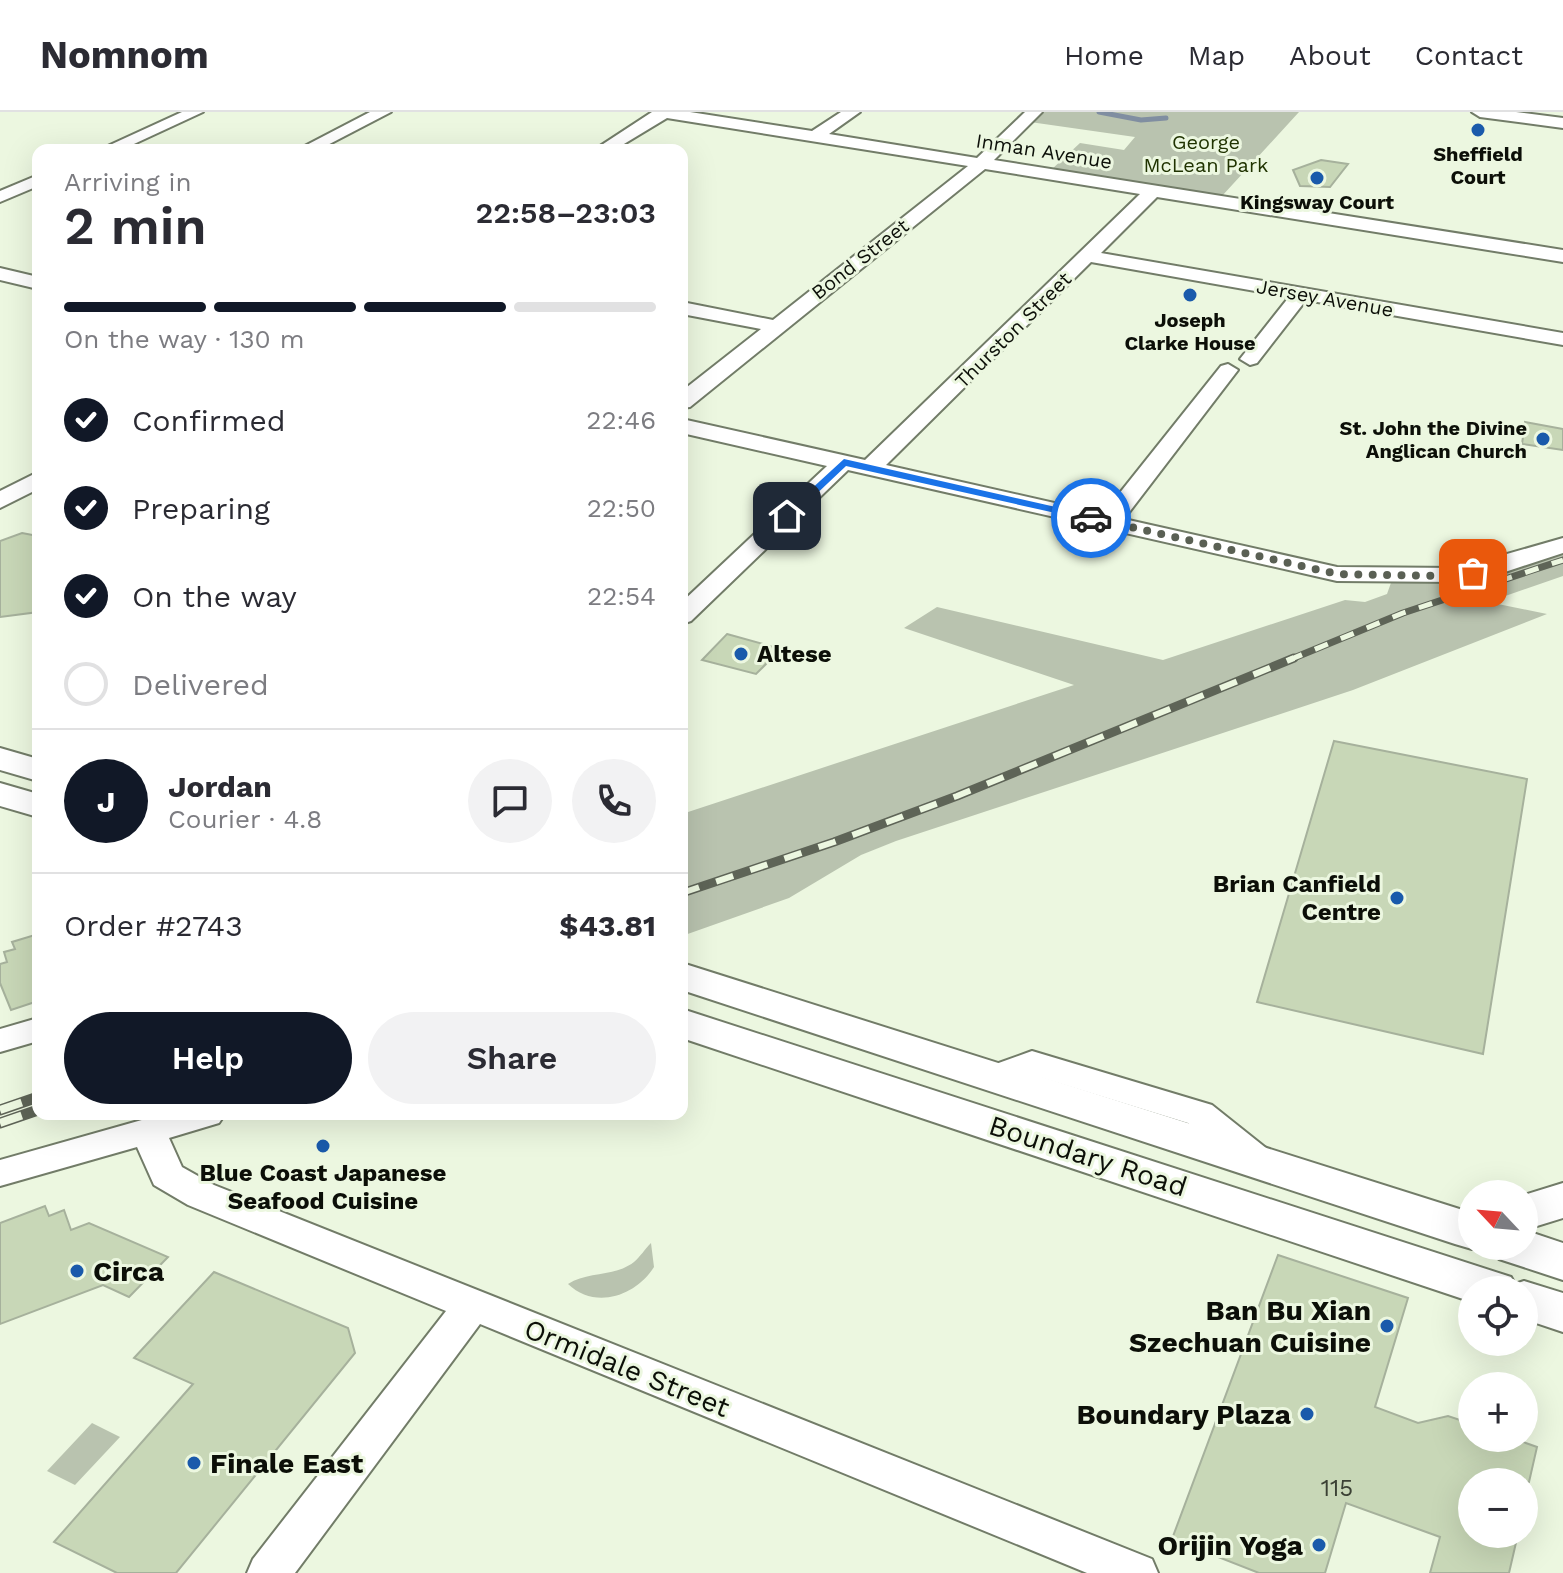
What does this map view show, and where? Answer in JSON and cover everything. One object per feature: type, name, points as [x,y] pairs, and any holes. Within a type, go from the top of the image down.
[{"type":"main road","points":[[0,759],[32,768]]},
{"type":"main road","points":[[0,794],[32,804]]},
{"type":"main road","name":"Boundary Road","points":[[688,978],[1458,1223]]},
{"type":"main road","name":"Boundary Road","points":[[688,1025],[1458,1278]]},
{"type":"main road","points":[[1538,1208],[1563,1200]]},
{"type":"main road","points":[[1538,1253],[1563,1262]]},
{"type":"main road","points":[[1538,1305],[1563,1313]]},
{"type":"street","points":[[121,144],[195,112]]},
{"type":"street","points":[[317,144],[383,112]]},
{"type":"street","points":[[612,144],[663,112]]},
{"type":"street","name":"Inman Avenue","points":[[663,112],[1563,256]]},
{"type":"street","points":[[814,137],[852,112]]},
{"type":"street","name":"Bond Street","points":[[688,397],[980,163],[1034,112]]},
{"type":"street","points":[[1480,112],[1563,123]]},
{"type":"street","points":[[0,197],[32,183]]},
{"type":"street","name":"Thurston Street","points":[[870,468],[1154,190]]},
{"type":"street","name":"Jersey Avenue","points":[[1088,256],[1563,339]]},
{"type":"street","points":[[0,274],[32,280]]},
{"type":"street","points":[[1250,359],[1301,294]]},
{"type":"street","points":[[688,309],[775,326]]},
{"type":"street","points":[[1109,522],[1228,370]]},
{"type":"street","points":[[688,427],[1337,574],[1458,575],[1496,567],[1563,545]]},
{"type":"street","points":[[688,610],[844,462]]},
{"type":"street","points":[[0,501],[32,482]]},
{"type":"street","points":[[0,1041],[32,1031]]},
{"type":"street","points":[[0,1173],[186,1120]]},
{"type":"street","name":"Ormidale Street","points":[[148,1131],[159,1163],[167,1176],[178,1184],[472,1306],[1136,1573]]},
{"type":"street","points":[[269,1573],[472,1306]]},
{"type":"green space","name":"George McLean Park","points":[[1041,112],[1299,112],[1222,196],[1051,170],[1080,143],[1124,150],[1135,137],[1030,122]]},
{"type":"green space","points":[[1563,549],[1563,576],[1488,602],[1547,614],[1353,690],[896,841],[861,855],[789,898],[688,934],[688,812],[1074,685],[904,628],[937,607],[1163,660],[1345,600],[1365,602],[1387,594],[1392,580],[1419,580]]},
{"type":"green space","points":[[651,1243],[654,1267],[637,1286],[626,1292],[602,1298],[579,1292],[568,1284],[627,1267]]},
{"type":"green space","points":[[92,1423],[120,1437],[75,1485],[47,1471]]},
{"type":"building","name":"Kingsway Court","points":[[1321,160],[1348,164],[1330,187],[1300,186],[1293,170]]},
{"type":"building","name":"St. John the Divine Anglican Church","points":[[1525,422],[1563,429],[1563,450],[1522,444]]},
{"type":"building","points":[[22,533],[32,535],[32,613],[0,617],[0,541]]},
{"type":"building","name":"Altese","points":[[727,634],[781,649],[756,674],[702,660]]},
{"type":"building","name":"Brian Canfield Centre","points":[[1334,741],[1527,779],[1483,1054],[1257,1002]]},
{"type":"building","points":[[32,936],[32,1003],[11,1010],[0,983],[0,964],[7,962],[4,952],[15,949],[12,942]]},
{"type":"building","name":"Circa","points":[[45,1206],[49,1216],[64,1210],[71,1230],[89,1223],[168,1257],[129,1297],[103,1285],[0,1324],[0,1223]]},
{"type":"building","name":"Boundary Plaza","points":[[1278,1255],[1408,1298],[1375,1407],[1418,1423],[1448,1416],[1458,1419],[1458,1452],[1536,1452],[1532,1468],[1458,1468],[1458,1548],[1515,1548],[1509,1573],[1430,1573],[1440,1537],[1346,1503],[1325,1573],[1259,1573],[1172,1539]]},
{"type":"building","name":"Finale East","points":[[214,1272],[348,1328],[355,1353],[176,1573],[117,1573],[54,1542],[193,1384],[134,1358]]},
{"type":"waterway","points":[[1099,112],[1141,120],[1166,118]]},
{"type":"railway","points":[[1289,660],[1403,613],[1563,560]]},
{"type":"railway","points":[[688,891],[834,842],[957,796],[1294,658]]},
{"type":"railway","points":[[0,1110],[32,1099]]},
{"type":"railway","points":[[0,1123],[32,1112]]},
{"type":"way so far","points":[[1091,518],[1337,574],[1441,576],[1473,573]]},
{"type":"place","name":"Sheffield Court","points":[[1478,130]]},
{"type":"place","name":"Kingsway Court","points":[[1317,178]]},
{"type":"place","name":"Joseph Clarke House","points":[[1190,295]]},
{"type":"place","name":"St. John the Divine Anglican Church","points":[[1543,439]]},
{"type":"place","name":"Altese","points":[[741,654]]},
{"type":"place","name":"Brian Canfield Centre","points":[[1397,898]]},
{"type":"place","name":"Blue Coast Japanese Seafood Cuisine","points":[[323,1146]]},
{"type":"place","name":"Circa","points":[[77,1271]]},
{"type":"place","name":"Ban Bu Xian Szechuan Cuisine","points":[[1387,1326]]},
{"type":"place","name":"Boundary Plaza","points":[[1307,1414]]},
{"type":"place","name":"Finale East","points":[[194,1463]]},
{"type":"place","name":"Orijin Yoga","points":[[1319,1545]]},
{"type":"route","points":[[787,516],[844,462],[1091,518]]}]
